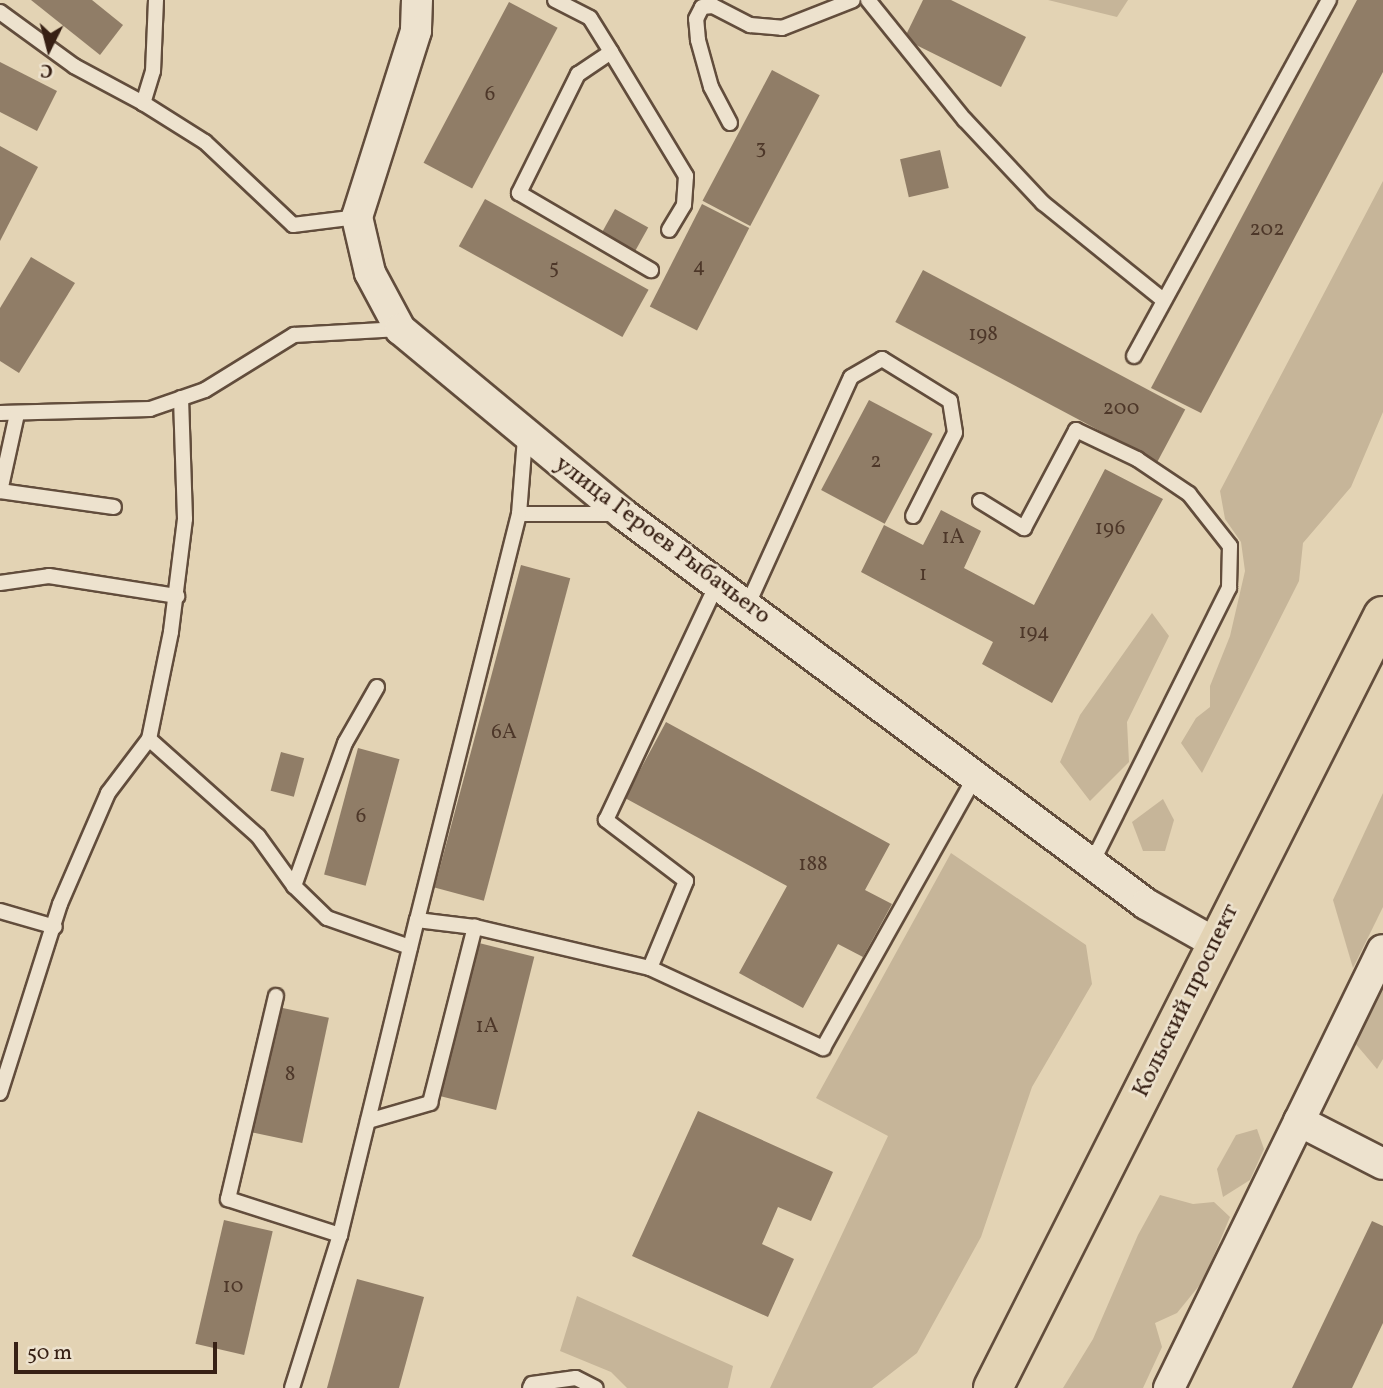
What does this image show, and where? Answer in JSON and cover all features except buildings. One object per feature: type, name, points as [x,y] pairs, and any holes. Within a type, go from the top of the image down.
[{"type":"main road","name":"Кольский проспект","points":[[993,1388],[1215,943],[1383,615]]},
{"type":"street","points":[[357,217],[416,31],[417,0]]},
{"type":"street","name":"улица Героев Рыбачьего","points":[[357,217],[370,274],[400,329],[525,437],[623,514],[1093,861],[1146,904],[1215,943]]},
{"type":"street","points":[[1169,1388],[1383,950]]},
{"type":"street","points":[[1299,1121],[1383,1164]]},
{"type":"lane","points":[[143,103],[153,71],[156,0]]},
{"type":"lane","points":[[555,0],[590,18],[686,176],[684,205],[670,230]]},
{"type":"lane","points":[[730,123],[711,87],[698,40],[696,19],[702,7],[713,6],[750,25],[782,28],[853,0]]},
{"type":"lane","points":[[867,0],[965,121],[1043,203],[1162,299]]},
{"type":"lane","points":[[1134,356],[1162,299],[1329,0]]},
{"type":"lane","points":[[0,12],[74,66],[143,103],[205,142],[293,225],[357,217]]},
{"type":"lane","points":[[611,52],[578,74],[519,193],[651,270]]},
{"type":"lane","points":[[0,414],[150,409],[205,390],[294,335],[400,329]]},
{"type":"lane","points":[[748,604],[851,377],[882,359],[950,401],[956,433],[912,516]]},
{"type":"lane","points":[[0,1093],[55,927],[108,793],[149,739],[177,596],[185,519],[181,398]]},
{"type":"lane","points":[[17,414],[0,491],[114,508]]},
{"type":"lane","points":[[980,501],[1024,528],[1076,430],[1137,459],[1189,494],[1230,546],[1229,588],[1093,861]]},
{"type":"lane","points":[[292,1388],[340,1235],[519,514],[525,437]]},
{"type":"lane","points":[[519,514],[623,514]]},
{"type":"lane","points":[[0,583],[49,576],[177,596]]},
{"type":"lane","points":[[650,968],[686,881],[606,820],[718,582]]},
{"type":"lane","points":[[294,886],[345,743],[377,687]]},
{"type":"lane","points":[[149,739],[258,836],[294,886],[327,918],[410,947]]},
{"type":"lane","points":[[417,919],[475,928],[650,968],[824,1048],[976,775]]},
{"type":"lane","points":[[0,911],[55,927]]},
{"type":"lane","points":[[368,1121],[430,1103],[475,928]]},
{"type":"lane","points":[[276,996],[228,1199],[340,1235]]},
{"type":"lane","points":[[530,1388],[576,1378],[596,1388]]},
{"type":"shaded area","points":[[1048,0],[1128,0],[1117,17]]},
{"type":"shaded area","points":[[1383,181],[1383,412],[1351,487],[1303,543],[1299,581],[1202,773],[1181,743],[1196,718],[1210,707],[1210,686],[1230,636],[1245,571],[1241,542],[1225,519],[1220,491]]},
{"type":"shaded area","points":[[1152,613],[1169,636],[1127,722],[1129,762],[1090,801],[1060,762],[1080,715]]},
{"type":"shaded area","points":[[1383,793],[1383,907],[1353,968],[1333,900]]},
{"type":"shaded area","points":[[1163,799],[1174,820],[1165,851],[1143,851],[1132,822]]},
{"type":"shaded area","points":[[951,853],[1086,945],[1092,984],[1032,1087],[981,1237],[917,1353],[872,1388],[770,1388],[888,1136],[816,1098]]},
{"type":"shaded area","points":[[1383,987],[1383,1059],[1377,1069],[1354,1042]]},
{"type":"shaded area","points":[[1257,1129],[1264,1149],[1250,1180],[1223,1197],[1217,1169],[1236,1135]]},
{"type":"shaded area","points":[[1160,1195],[1193,1204],[1214,1202],[1230,1217],[1203,1281],[1177,1313],[1155,1323],[1162,1347],[1143,1388],[1063,1388],[1093,1339],[1138,1235]]},
{"type":"shaded area","points":[[577,1296],[733,1366],[728,1388],[627,1388],[611,1372],[560,1351]]}]
